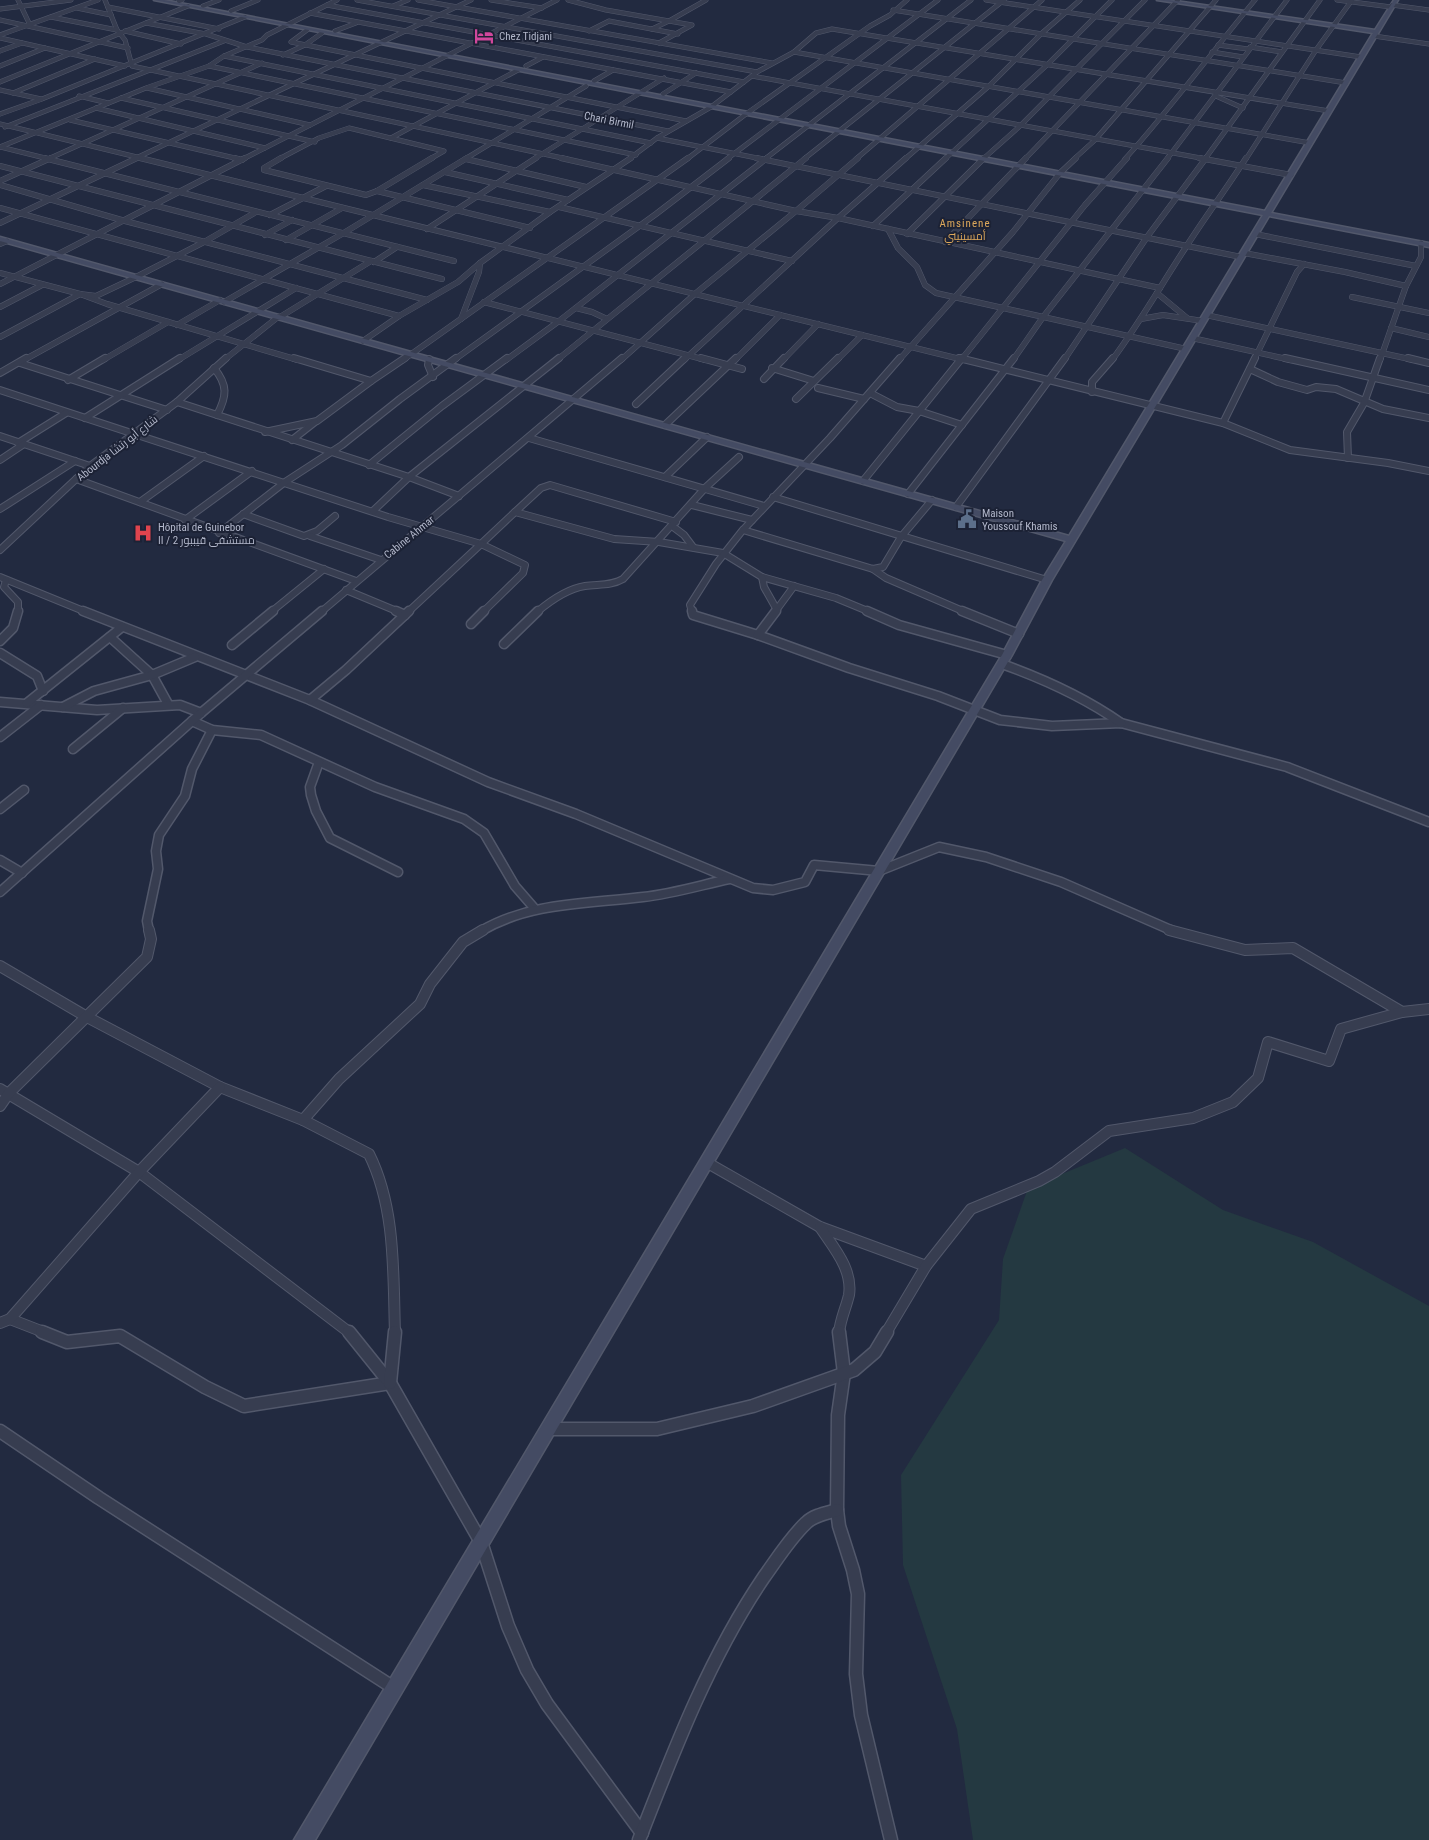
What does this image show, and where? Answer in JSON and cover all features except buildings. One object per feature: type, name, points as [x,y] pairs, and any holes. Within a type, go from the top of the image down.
[{"type":"street","points":[[18,0],[28,25]]},
{"type":"street","points":[[0,9],[71,0]]},
{"type":"street","points":[[0,37],[98,0]]},
{"type":"street","points":[[105,0],[118,32],[128,48],[127,65]]},
{"type":"street","points":[[156,0],[1429,245]]},
{"type":"street","points":[[203,6],[219,0]]},
{"type":"street","points":[[231,11],[258,0]]},
{"type":"street","points":[[337,0],[247,47],[224,56],[209,66],[176,76],[0,147],[454,261]]},
{"type":"street","points":[[357,0],[757,72]]},
{"type":"street","points":[[335,31],[408,0]]},
{"type":"street","points":[[418,0],[772,63]]},
{"type":"street","points":[[0,223],[313,73],[471,0]]},
{"type":"street","points":[[491,0],[542,8]]},
{"type":"street","points":[[0,284],[557,0]]},
{"type":"street","points":[[568,0],[606,10],[692,25],[594,81]]},
{"type":"street","points":[[652,29],[706,0]]},
{"type":"street","points":[[292,440],[371,381],[459,321],[704,147],[825,57],[859,33],[890,15],[893,10],[907,0]]},
{"type":"street","points":[[219,532],[285,482],[330,453],[639,226],[853,62],[938,0]]},
{"type":"street","points":[[369,465],[442,406],[560,321],[807,126],[971,0]]},
{"type":"street","points":[[986,0],[1003,1],[1361,57]]},
{"type":"street","name":"Cabine Ahmar","points":[[0,892],[201,713],[572,399],[641,343],[746,250],[796,212],[916,106],[1042,0]]},
{"type":"street","points":[[636,404],[838,218],[989,86],[1041,34],[1080,0]]},
{"type":"street","points":[[873,226],[1047,65],[1112,0]]},
{"type":"street","points":[[907,234],[983,159],[1020,126],[1099,44],[1145,0]]},
{"type":"street","points":[[1159,0],[1177,1],[1333,25],[1429,44]]},
{"type":"street","points":[[1216,0],[1095,140],[1060,173],[1028,213],[843,426],[764,506],[723,553],[690,605],[690,609],[693,615],[758,635],[849,668],[975,709],[1000,720],[1052,726],[1121,723],[1288,767],[1429,822]]},
{"type":"street","points":[[863,481],[1072,222],[1163,117],[1205,60],[1255,0]]},
{"type":"street","points":[[908,494],[1007,369],[1043,317],[1287,0]]},
{"type":"street","points":[[956,507],[1050,380],[1147,237],[1179,197],[1204,159],[1229,128],[1320,0]]},
{"type":"street","points":[[1337,0],[1393,4],[1429,10]]},
{"type":"street","points":[[373,511],[409,477],[526,386],[755,202],[838,132],[1003,1]]},
{"type":"street","points":[[945,242],[1133,49],[1152,25],[1177,1]]},
{"type":"street","points":[[1092,392],[1092,382],[1108,365],[1129,337],[1187,245],[1301,76],[1316,50],[1351,1]]},
{"type":"street","points":[[304,1840],[1004,660],[1047,580],[1393,4]]},
{"type":"street","points":[[327,5],[744,82]]},
{"type":"street","points":[[108,6],[219,29]]},
{"type":"street","points":[[0,82],[71,54],[118,32],[188,6]]},
{"type":"street","points":[[76,8],[111,15]]},
{"type":"street","points":[[893,10],[945,20],[1346,83]]},
{"type":"street","points":[[310,14],[731,92]]},
{"type":"street","points":[[50,17],[118,32]]},
{"type":"street","points":[[0,114],[59,93],[245,18]]},
{"type":"street","points":[[0,20],[128,48]]},
{"type":"street","points":[[526,66],[572,38],[609,21],[678,34]]},
{"type":"street","name":"Chari Birmil","points":[[146,23],[206,34],[247,47],[668,131]]},
{"type":"street","points":[[363,341],[399,316],[458,282],[480,263],[586,187],[636,155],[668,131],[710,107],[757,72],[806,44],[814,34],[827,28],[1108,74],[1216,94],[1329,111]]},
{"type":"street","points":[[307,30],[291,41],[686,121]]},
{"type":"street","points":[[125,31],[181,44]]},
{"type":"street","points":[[276,57],[305,45],[322,32]]},
{"type":"street","points":[[0,37],[411,128],[658,179],[796,212],[838,218],[1119,280],[1159,290],[1188,318]]},
{"type":"street","points":[[0,129],[224,41]]},
{"type":"street","points":[[0,51],[22,43]]},
{"type":"street","points":[[1218,45],[1282,52]]},
{"type":"street","points":[[0,66],[45,48]]},
{"type":"street","points":[[794,52],[1310,143]]},
{"type":"street","points":[[1212,52],[1243,57]]},
{"type":"street","points":[[315,60],[325,55]]},
{"type":"street","points":[[224,56],[651,143]]},
{"type":"street","points":[[13,93],[95,59]]},
{"type":"street","points":[[0,181],[269,60]]},
{"type":"street","points":[[427,229],[518,172],[581,128],[619,107],[692,60]]},
{"type":"street","points":[[209,66],[636,155]]},
{"type":"street","points":[[392,138],[518,70]]},
{"type":"street","points":[[663,94],[696,73]]},
{"type":"street","points":[[752,76],[1290,175]]},
{"type":"street","points":[[178,325],[263,280],[342,234],[491,144],[512,129],[586,86]]},
{"type":"street","points":[[146,88],[310,125]]},
{"type":"street","points":[[0,90],[42,99]]},
{"type":"street","points":[[59,93],[66,94]]},
{"type":"street","points":[[1216,94],[1243,108]]},
{"type":"street","points":[[73,95],[108,104]]},
{"type":"street","points":[[121,98],[315,142]]},
{"type":"street","points":[[96,108],[265,148]]},
{"type":"street","points":[[505,118],[512,114]]},
{"type":"street","points":[[70,120],[242,160]]},
{"type":"street","points":[[492,126],[499,122]]},
{"type":"street","points":[[0,124],[33,134],[212,175],[371,216],[503,246],[788,316]]},
{"type":"street","points":[[345,128],[392,138],[437,148],[443,152],[377,191],[362,194],[264,170],[264,168],[345,128]]},
{"type":"street","points":[[450,141],[457,137]]},
{"type":"street","points":[[658,138],[1110,230],[1242,255],[1304,264],[1406,286]]},
{"type":"street","points":[[437,148],[444,145]]},
{"type":"street","points":[[466,159],[586,187]]},
{"type":"street","points":[[0,166],[442,279]]},
{"type":"street","points":[[445,172],[568,200]]},
{"type":"street","points":[[0,185],[125,221],[427,300]]},
{"type":"street","points":[[423,185],[550,212]]},
{"type":"street","points":[[270,215],[326,186]]},
{"type":"street","points":[[377,191],[530,228]]},
{"type":"street","points":[[559,207],[792,261]]},
{"type":"street","points":[[0,208],[399,316]]},
{"type":"street","points":[[286,240],[342,208]]},
{"type":"street","points":[[0,337],[80,294],[96,296],[136,277],[204,242],[256,212]]},
{"type":"street","points":[[265,235],[292,220]]},
{"type":"street","points":[[888,229],[898,248],[917,267],[925,285],[936,293],[1129,337],[1259,353],[1429,390]]},
{"type":"street","points":[[1255,234],[1416,266]]},
{"type":"street","points":[[2,241],[162,284],[1071,540]]},
{"type":"street","points":[[1348,458],[1346,432],[1364,403],[1406,286],[1415,272],[1421,257],[1421,243]]},
{"type":"street","points":[[319,295],[396,247]]},
{"type":"street","points":[[459,321],[466,310],[469,294],[479,272],[480,263]]},
{"type":"street","points":[[1223,423],[1259,353],[1297,272],[1304,264]]},
{"type":"street","points":[[0,273],[80,294],[120,308],[371,381]]},
{"type":"street","points":[[0,373],[162,284]]},
{"type":"street","points":[[0,307],[42,285]]},
{"type":"street","points":[[85,418],[296,288]]},
{"type":"street","name":"Abourdja شارع أبو رتشا","points":[[0,550],[90,466],[177,402],[242,344],[279,317],[319,295]]},
{"type":"street","points":[[1352,297],[1429,313]]},
{"type":"street","points":[[484,302],[742,369]]},
{"type":"street","points":[[744,305],[1223,423],[1290,450],[1388,463],[1429,471]]},
{"type":"street","points":[[576,308],[592,312],[607,319]]},
{"type":"street","points":[[665,425],[730,365],[780,314]]},
{"type":"street","points":[[1141,319],[1162,315],[1204,318],[1270,329],[1429,363]]},
{"type":"street","points":[[68,380],[168,322]]},
{"type":"street","points":[[764,379],[772,368],[818,324]]},
{"type":"street","points":[[1391,328],[1429,337]]},
{"type":"street","points":[[796,399],[862,335]]},
{"type":"street","points":[[429,359],[428,365],[433,376]]},
{"type":"street","points":[[20,363],[68,380],[167,410]]},
{"type":"street","points":[[214,368],[224,382],[227,394],[217,415]]},
{"type":"street","points":[[772,368],[814,381]]},
{"type":"street","points":[[1250,368],[1278,382],[1307,390],[1316,386],[1326,387],[1364,403],[1429,418]]},
{"type":"street","points":[[818,388],[864,400]]},
{"type":"street","points":[[0,390],[66,413],[481,544],[525,565],[523,572],[471,624]]},
{"type":"street","points":[[870,393],[897,407],[919,411],[962,425]]},
{"type":"street","points":[[177,402],[409,477],[459,496]]},
{"type":"street","points":[[0,460],[66,413]]},
{"type":"street","points":[[265,432],[317,421]]},
{"type":"street","points":[[0,436],[90,466]]},
{"type":"street","points":[[665,476],[707,437]]},
{"type":"street","points":[[528,438],[764,506]]},
{"type":"street","points":[[140,502],[204,456]]},
{"type":"street","points":[[504,644],[530,618],[552,601],[580,587],[620,581],[659,542],[705,488],[739,457]]},
{"type":"street","points":[[0,509],[75,462]]},
{"type":"street","points":[[186,520],[252,471]]},
{"type":"street","points":[[76,479],[356,581]]},
{"type":"street","points":[[310,700],[346,670],[541,488],[550,485],[674,524],[693,547]]},
{"type":"street","points":[[774,497],[1047,580]]},
{"type":"street","points":[[873,569],[883,567],[901,537],[932,500]]},
{"type":"street","points":[[692,505],[752,520]]},
{"type":"street","points":[[515,512],[614,539],[659,542],[723,553],[762,577],[836,598],[899,625],[1004,660],[1062,686],[1100,707],[1121,723]]},
{"type":"street","points":[[243,514],[304,536],[310,536],[381,560]]},
{"type":"street","points":[[310,536],[335,516]]},
{"type":"street","points":[[743,530],[873,569],[886,578],[1018,634]]},
{"type":"street","points":[[232,645],[324,569]]},
{"type":"street","points":[[762,577],[764,587],[777,610]]},
{"type":"street","points":[[0,642],[17,624],[19,614],[18,602],[4,587],[3,579],[122,628],[310,700],[488,782],[576,814],[729,879],[765,891],[782,890],[805,882],[814,865],[879,871],[939,847],[986,857],[1061,882],[1165,929],[1245,950],[1292,948],[1402,1012]]},
{"type":"street","points":[[758,635],[794,586]]},
{"type":"street","points":[[346,590],[405,615]]},
{"type":"street","points":[[27,703],[122,628]]},
{"type":"street","points":[[110,637],[152,675],[168,704]]},
{"type":"street","points":[[0,653],[37,676],[43,691]]},
{"type":"street","points":[[63,707],[75,699],[94,691],[152,675],[195,656]]},
{"type":"street","points":[[0,702],[97,710],[168,704],[186,706],[201,713]]},
{"type":"street","points":[[0,736],[42,705]]},
{"type":"street","points":[[73,749],[123,708]]},
{"type":"street","points":[[192,721],[212,730],[261,735],[375,787],[464,819],[484,833],[515,886],[534,909]]},
{"type":"street","points":[[0,1106],[4,1091],[87,1017],[147,957],[151,939],[147,921],[158,869],[156,851],[159,835],[185,796],[192,768],[212,730]]},
{"type":"street","points":[[320,762],[310,787],[310,795],[330,838],[398,872]]},
{"type":"street","points":[[0,809],[24,790]]},
{"type":"street","points":[[0,860],[22,873]]},
{"type":"street","points":[[303,1120],[338,1079],[420,1004],[430,984],[463,942],[498,921],[534,909],[646,897],[729,879]]},
{"type":"street","points":[[0,966],[87,1017],[220,1086],[303,1120],[369,1154],[374,1164],[391,1227],[395,1340],[390,1384]]},
{"type":"street","points":[[548,1429],[657,1429],[753,1406],[844,1373],[862,1364],[875,1352],[926,1266],[971,1209],[1039,1181],[1070,1161],[1104,1134],[1121,1128],[1193,1118],[1233,1102],[1258,1078],[1268,1042],[1329,1061],[1341,1029],[1402,1012],[1429,1009]]},
{"type":"street","points":[[220,1086],[5,1320],[68,1342],[120,1336],[205,1387],[244,1406],[390,1384]]},
{"type":"street","points":[[4,1091],[139,1172],[340,1324],[356,1339],[390,1384],[481,1542],[508,1626],[528,1670],[547,1704],[640,1836]]},
{"type":"street","points":[[706,1162],[820,1227],[926,1266]]},
{"type":"street","points":[[820,1227],[841,1258],[848,1279],[849,1293],[839,1331],[844,1373],[838,1416],[837,1510],[839,1526],[853,1570],[858,1594],[856,1674],[861,1716],[891,1840]]},
{"type":"street","points":[[0,1431],[99,1498],[394,1688]]},
{"type":"street","points":[[640,1836],[685,1724],[740,1615],[757,1589],[806,1524],[815,1517],[837,1510]]},
{"type":"shaded area","points":[[1125,1148],[1223,1210],[1313,1242],[1429,1306],[1429,1840],[973,1840],[957,1729],[903,1565],[901,1475],[999,1320],[1003,1259],[1028,1188]]},
{"type":"place","name":"Chez Tidjani","points":[[484,36]]},
{"type":"place","name":"Maison Youssouf Khamis","points":[[967,519]]},
{"type":"place","name":"Hôpital de Guinebor II / مستشفى قيببور 2","points":[[143,533]]},
{"type":"district","name":"Amsinene أمسينيني","points":[[965,229]]}]
